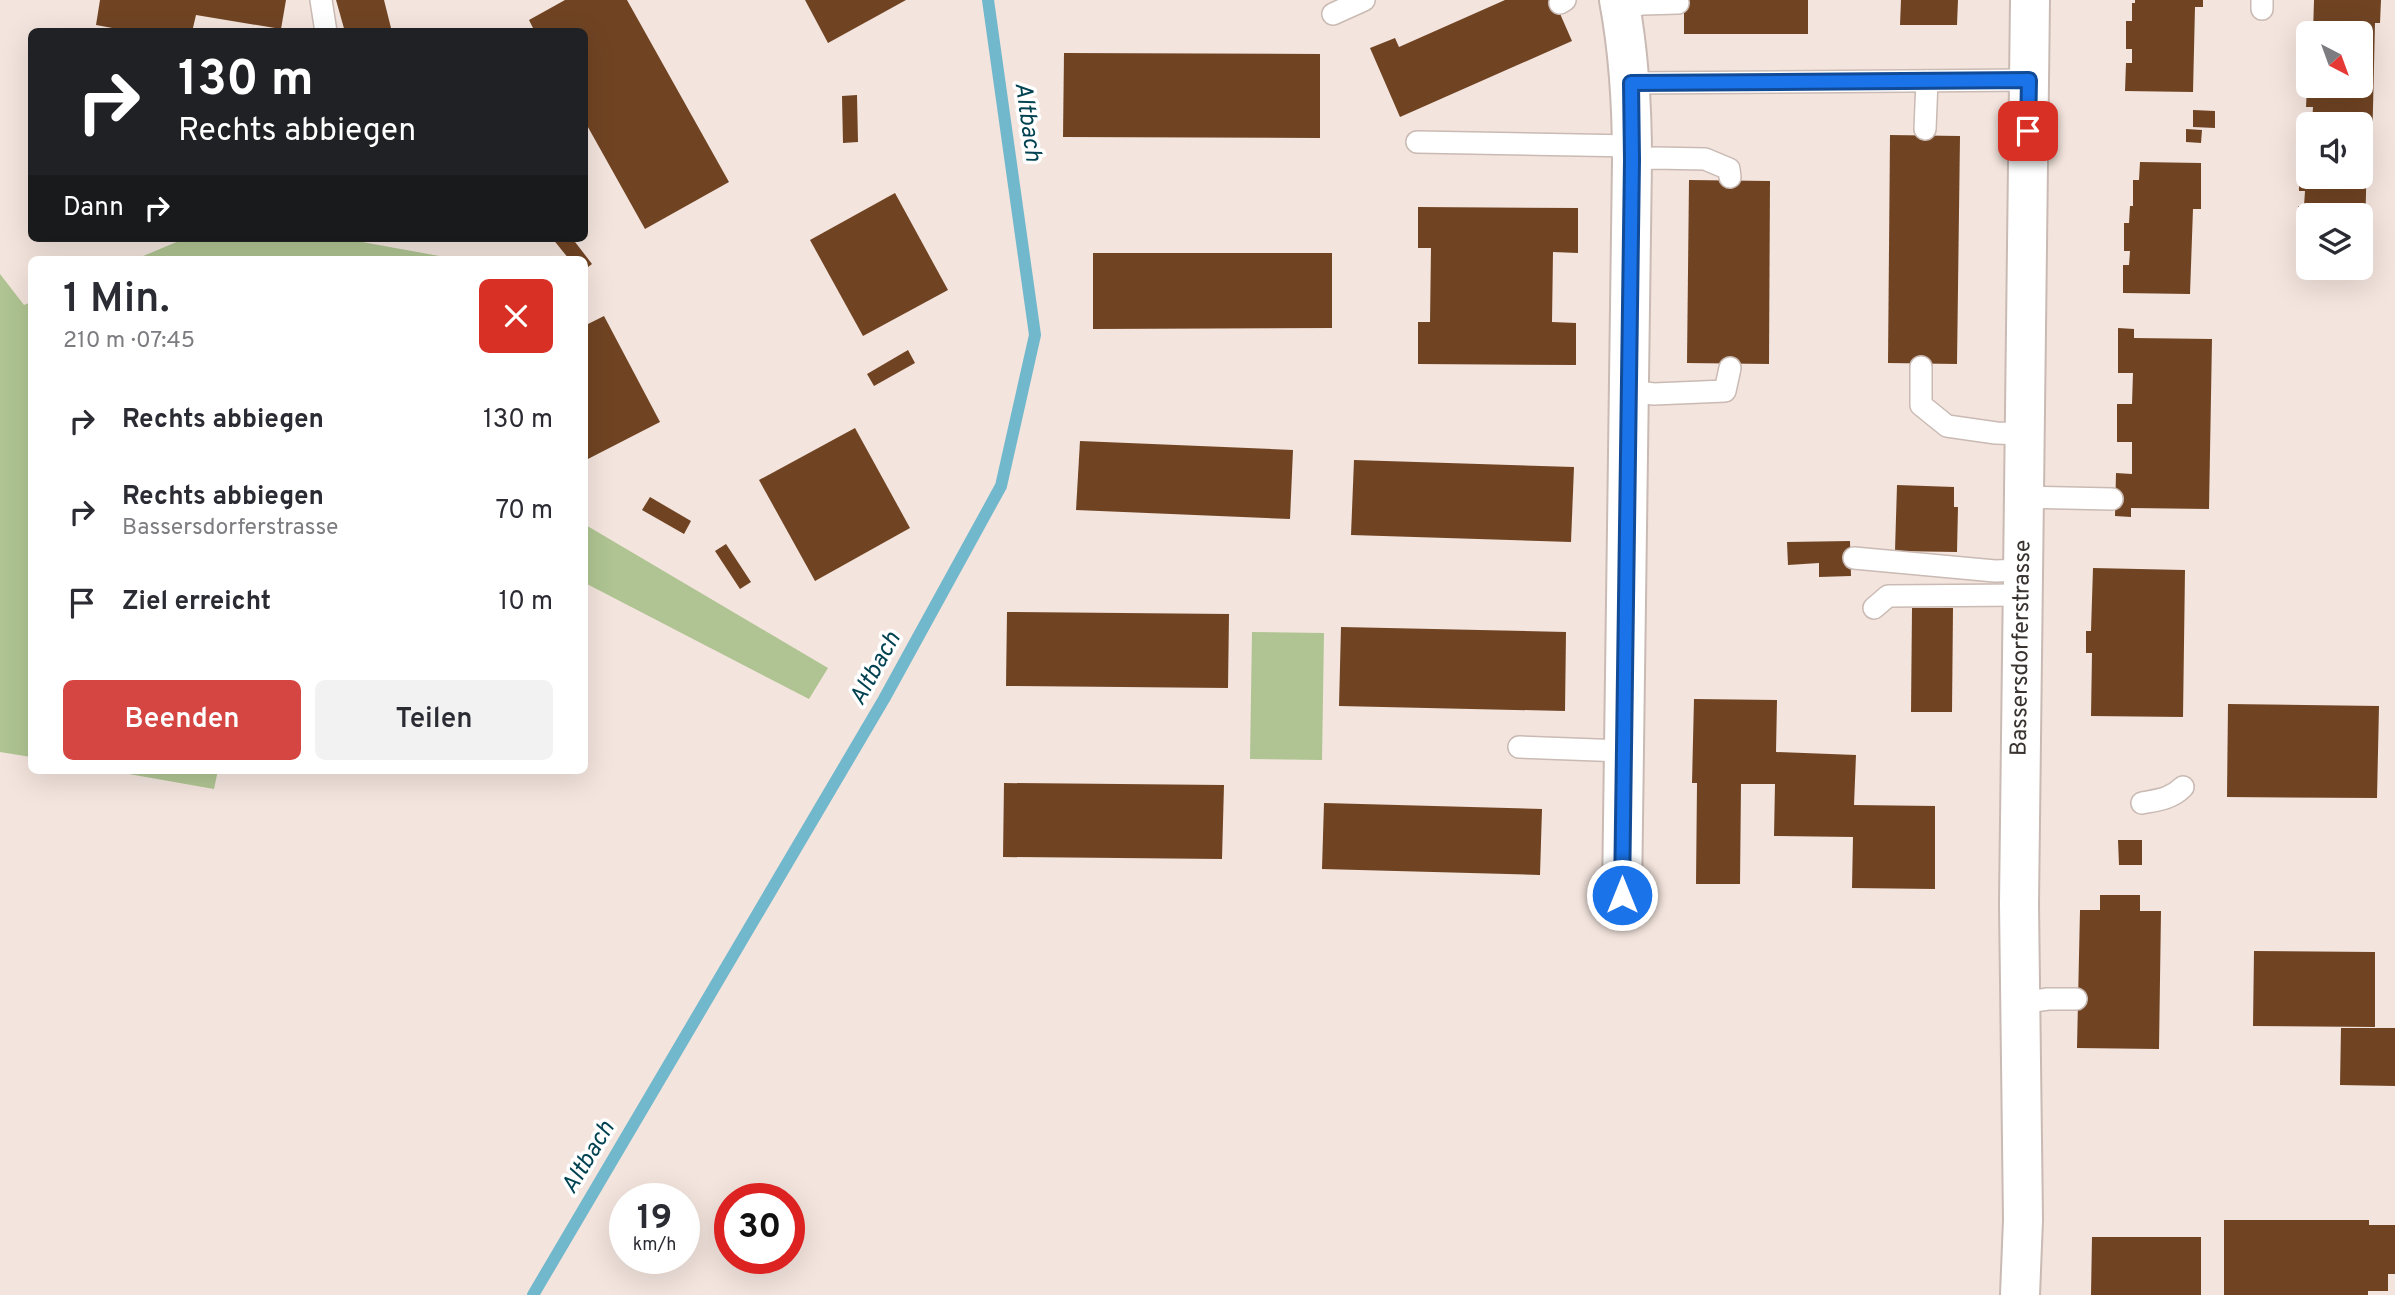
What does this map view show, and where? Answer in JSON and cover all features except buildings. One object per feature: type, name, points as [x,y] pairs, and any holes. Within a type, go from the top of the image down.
[{"type":"street","name":"Bassersdorferstrasse","points":[[2020,1295],[2023,1220],[2020,1003],[2029,0]]},
{"type":"street","points":[[1619,4],[1626,34],[1631,83],[1632,153],[1622,895]]},
{"type":"lane","points":[[321,0],[325,28]]},
{"type":"lane","points":[[1333,14],[1364,0]]},
{"type":"lane","points":[[1619,4],[1678,3]]},
{"type":"lane","points":[[1631,83],[2029,80]]},
{"type":"lane","points":[[1926,129],[1927,81]]},
{"type":"lane","points":[[1417,142],[1705,159],[1729,169],[1730,177]]},
{"type":"lane","points":[[1922,367],[1921,405],[1947,426],[2025,434]]},
{"type":"lane","points":[[1628,390],[1654,394],[1725,391],[1730,368]]},
{"type":"lane","points":[[2024,497],[2112,499]]},
{"type":"lane","points":[[1854,558],[1995,571],[2023,583]]},
{"type":"lane","points":[[1874,608],[1888,596],[2023,583]]},
{"type":"lane","points":[[1520,747],[1623,751]]},
{"type":"lane","points":[[2142,803],[2162,800],[2183,787]]},
{"type":"lane","points":[[2020,1003],[2076,999]]},
{"type":"green space","points":[[176,242],[362,242],[439,256],[143,256]]},
{"type":"green space","points":[[0,274],[24,305],[28,303],[28,757],[0,752]]},
{"type":"green space","points":[[588,526],[828,668],[809,699],[588,585]]},
{"type":"green space","points":[[1252,632],[1324,633],[1322,760],[1250,759]]},
{"type":"green space","points":[[129,774],[217,774],[214,789]]},
{"type":"waterway","name":"Altbach","points":[[533,1295],[884,699],[1001,486],[1035,335],[988,0]]},
{"type":"route","points":[[1622,895],[1631,83],[2029,80],[2028,131]]}]
